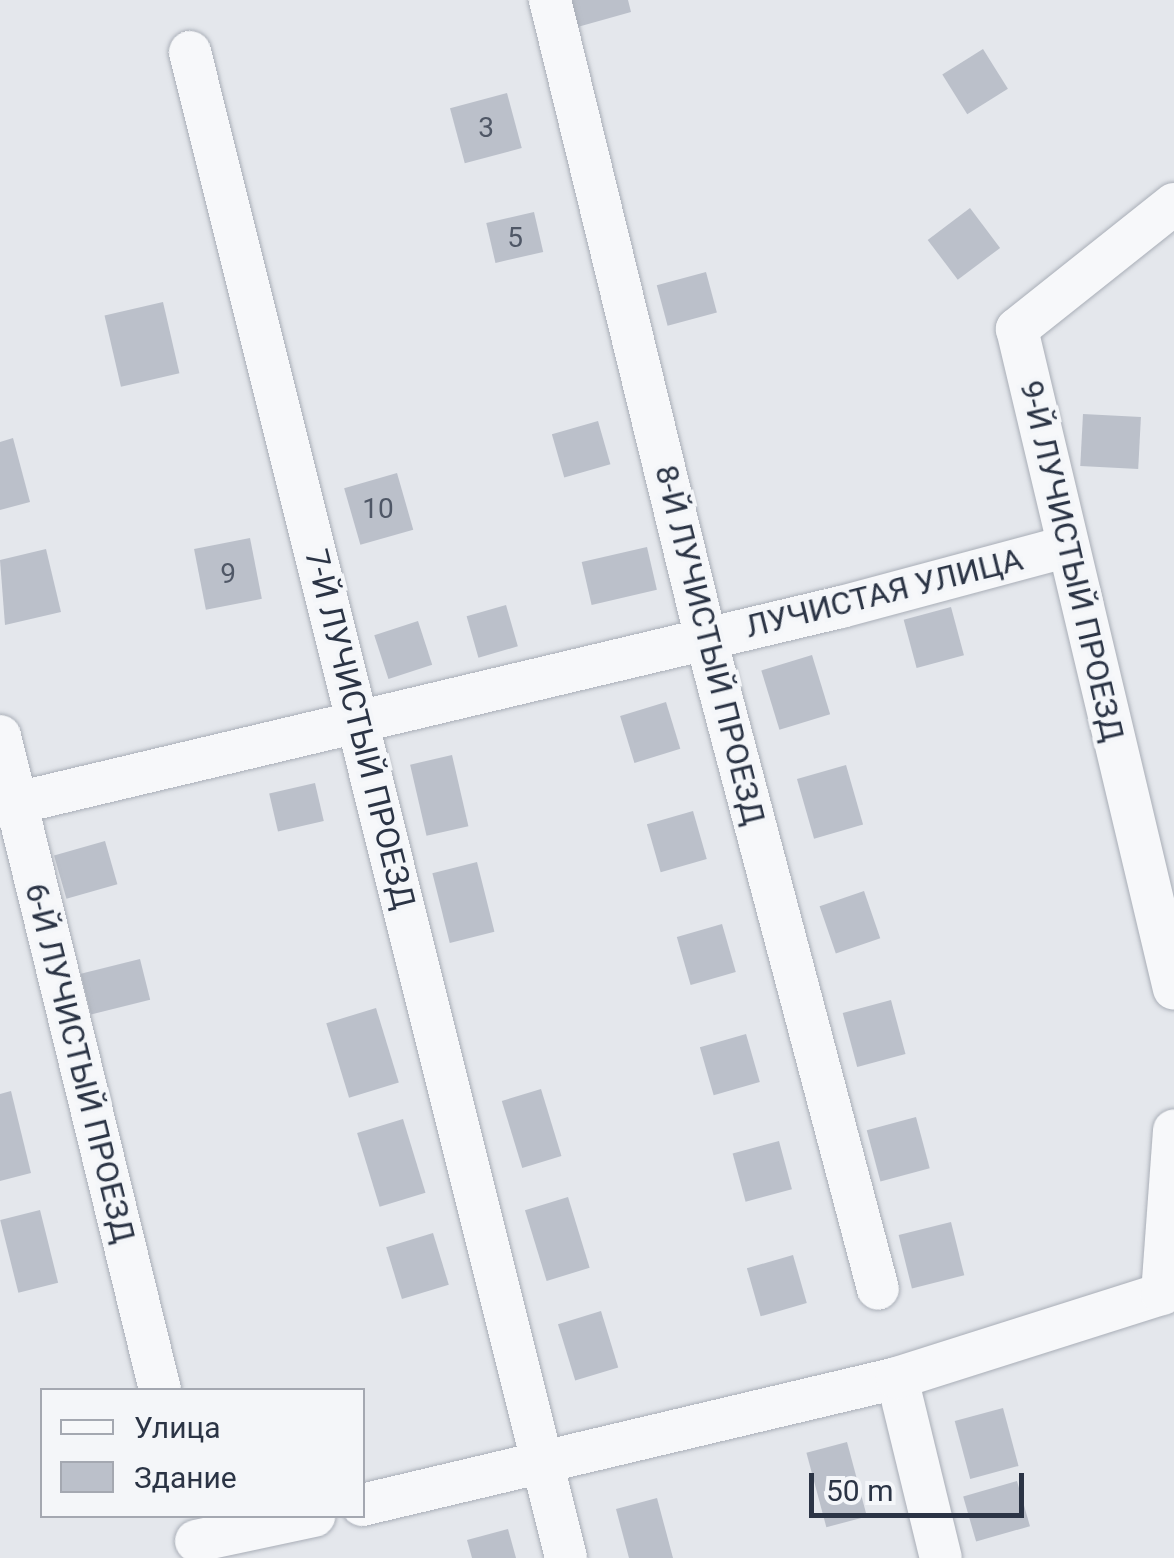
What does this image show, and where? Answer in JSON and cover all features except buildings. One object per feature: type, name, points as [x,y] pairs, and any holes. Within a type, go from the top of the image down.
[{"type":"street","name":"8-Й ЛУЧИСТЫЙ ПРОЕЗД","points":[[550,0],[706,639],[878,1288]]},
{"type":"street","name":"7-Й ЛУЧИСТЫЙ ПРОЕЗД","points":[[190,52],[566,1558]]},
{"type":"street","name":"9-Й ЛУЧИСТЫЙ ПРОЕЗД","points":[[1174,204],[1016,329],[1174,989]]},
{"type":"street","name":"ЛУЧИСТАЯ УЛИЦА","points":[[8,804],[706,639],[1068,546]]},
{"type":"street","name":"6-Й ЛУЧИСТЫЙ ПРОЕЗД","points":[[0,736],[8,804],[159,1388]]},
{"type":"street","points":[[365,1504],[544,1467],[897,1378],[1162,1294],[1171,1231],[1174,1130]]},
{"type":"street","points":[[897,1378],[941,1558]]},
{"type":"street","points":[[196,1541],[305,1518]]}]
